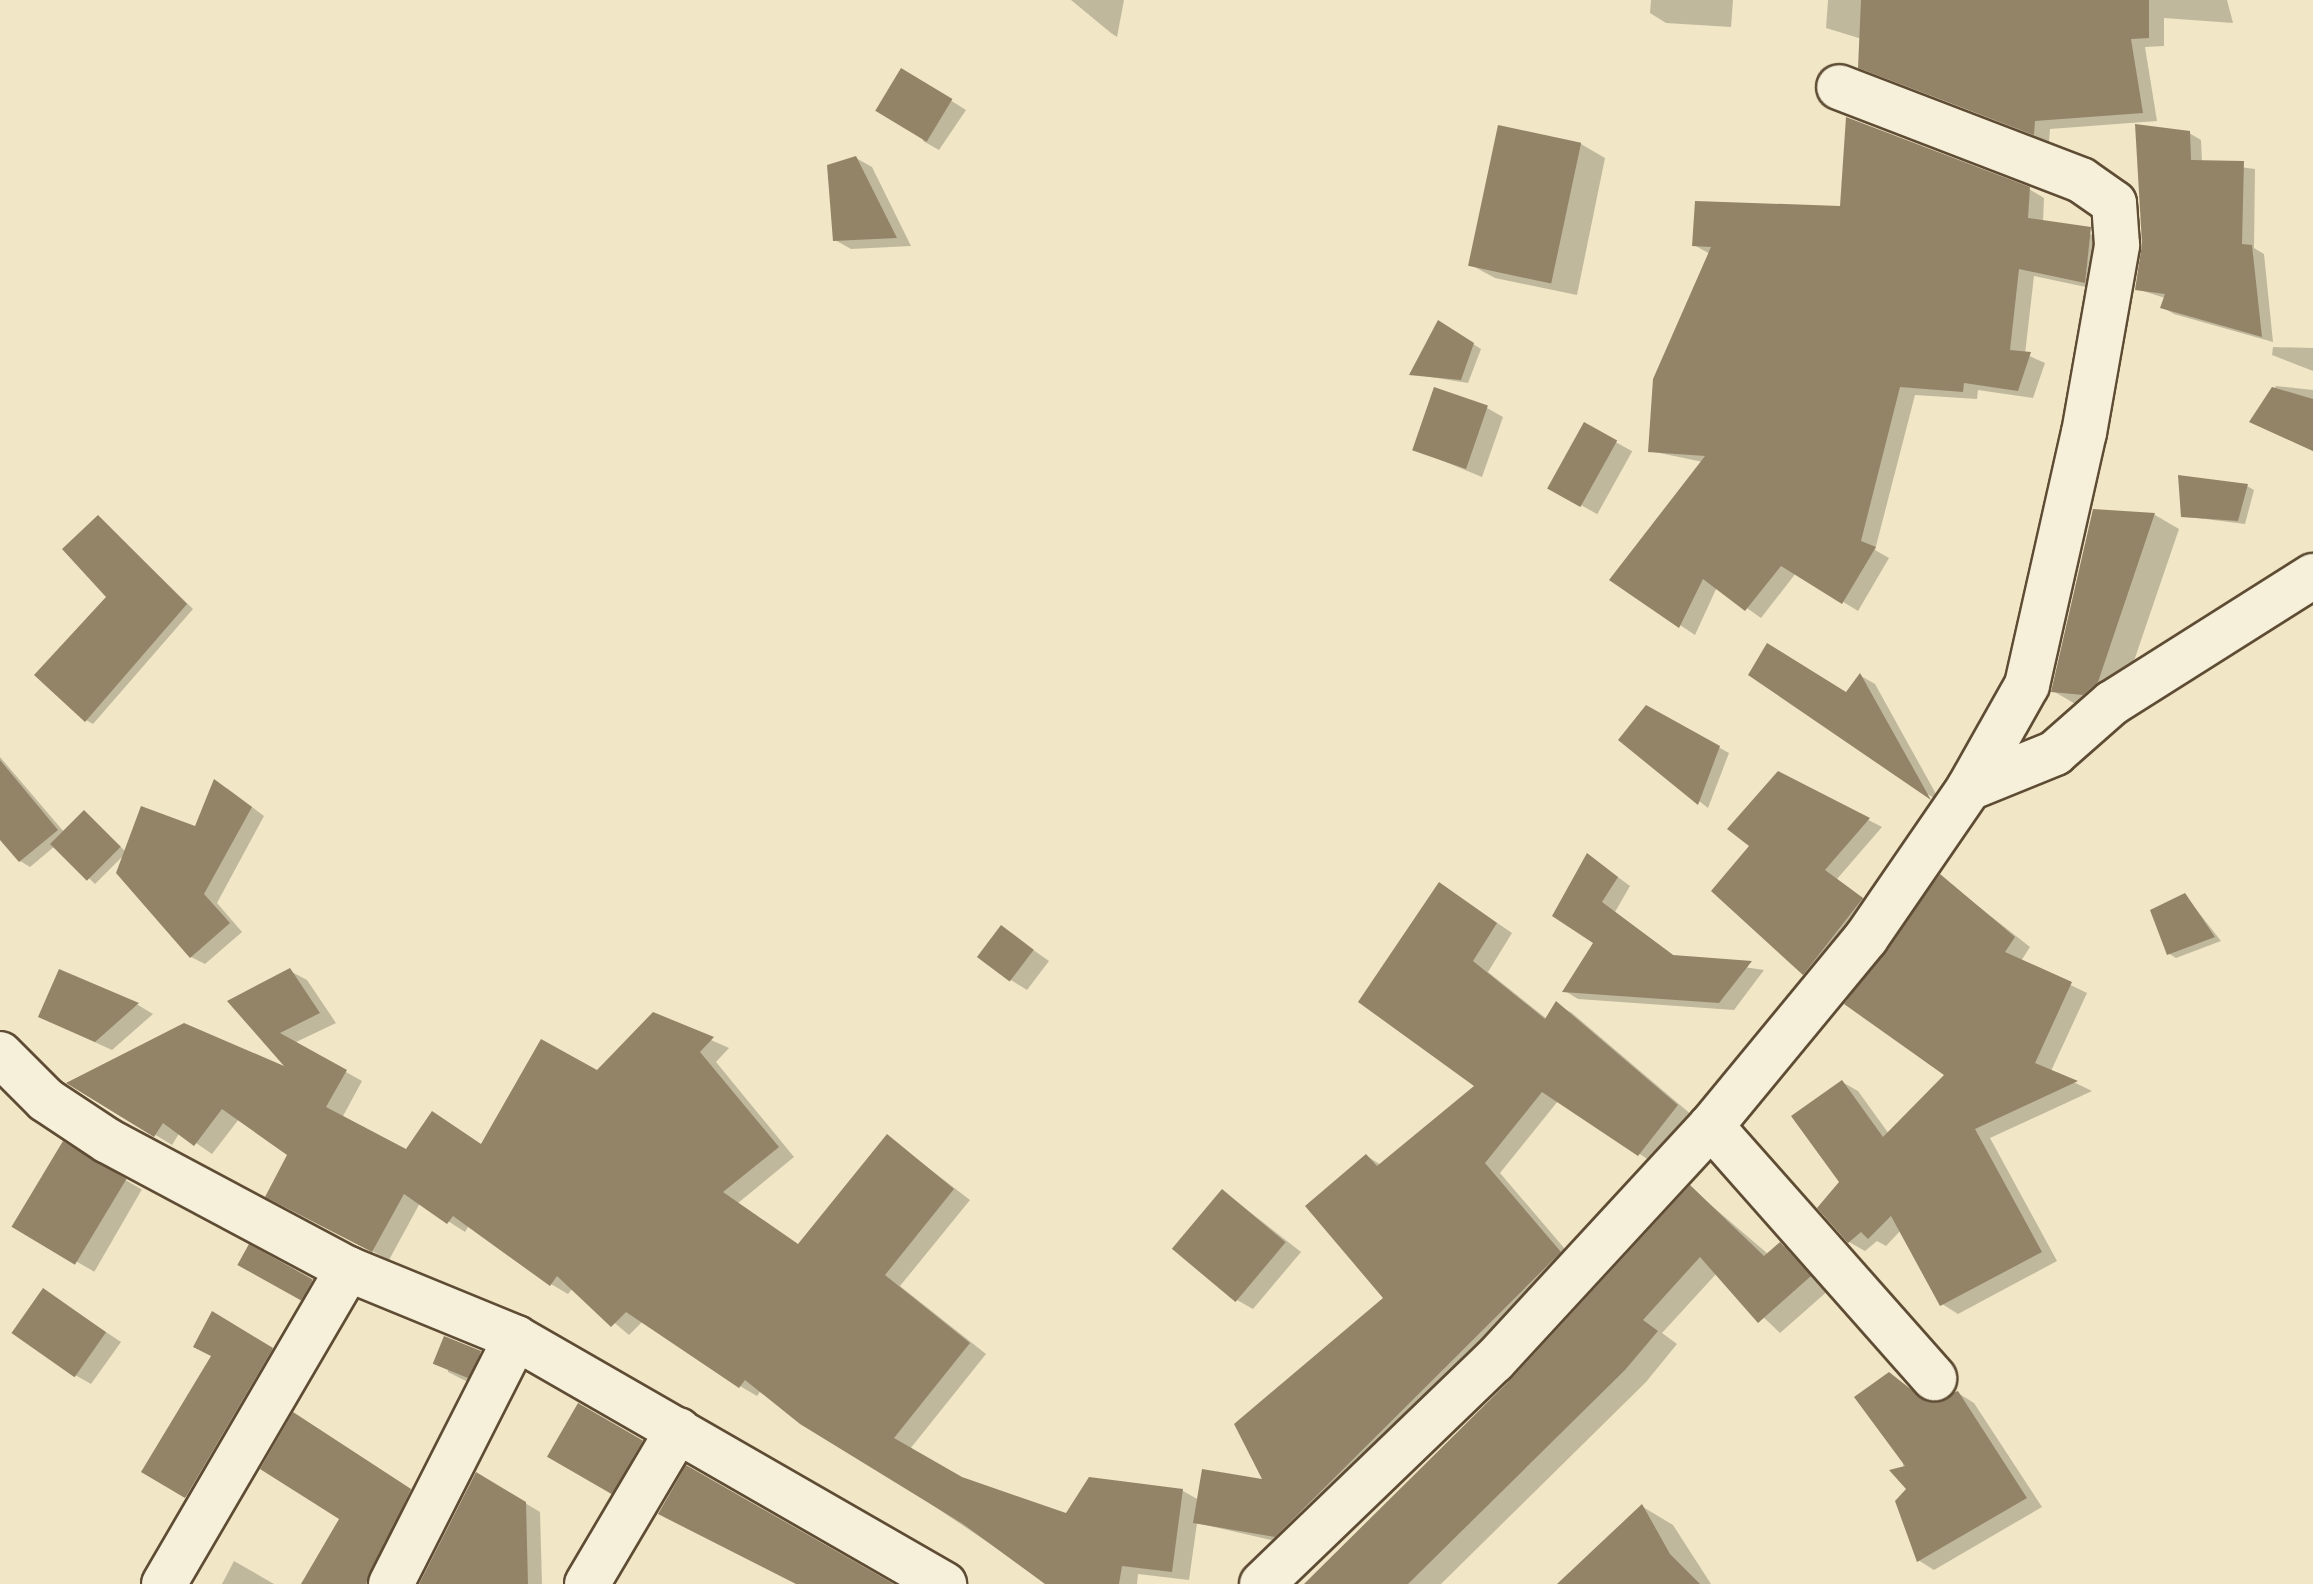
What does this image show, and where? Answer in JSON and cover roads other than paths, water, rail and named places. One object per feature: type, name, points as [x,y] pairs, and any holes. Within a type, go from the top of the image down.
[{"type":"street","points":[[1262,1584],[1494,1361],[1711,1126],[1866,938],[1969,788],[2027,685],[2084,433],[2117,245],[2114,203],[2041,163],[1839,87]]},
{"type":"street","points":[[1969,788],[2045,759],[2112,703],[2313,576]]},
{"type":"street","points":[[0,1054],[46,1100],[108,1141],[348,1269],[516,1338],[944,1584]]},
{"type":"street","points":[[1711,1126],[1934,1378]]},
{"type":"street","points":[[164,1584],[348,1269]]},
{"type":"street","points":[[391,1584],[516,1338]]},
{"type":"street","points":[[587,1584],[678,1430]]}]
